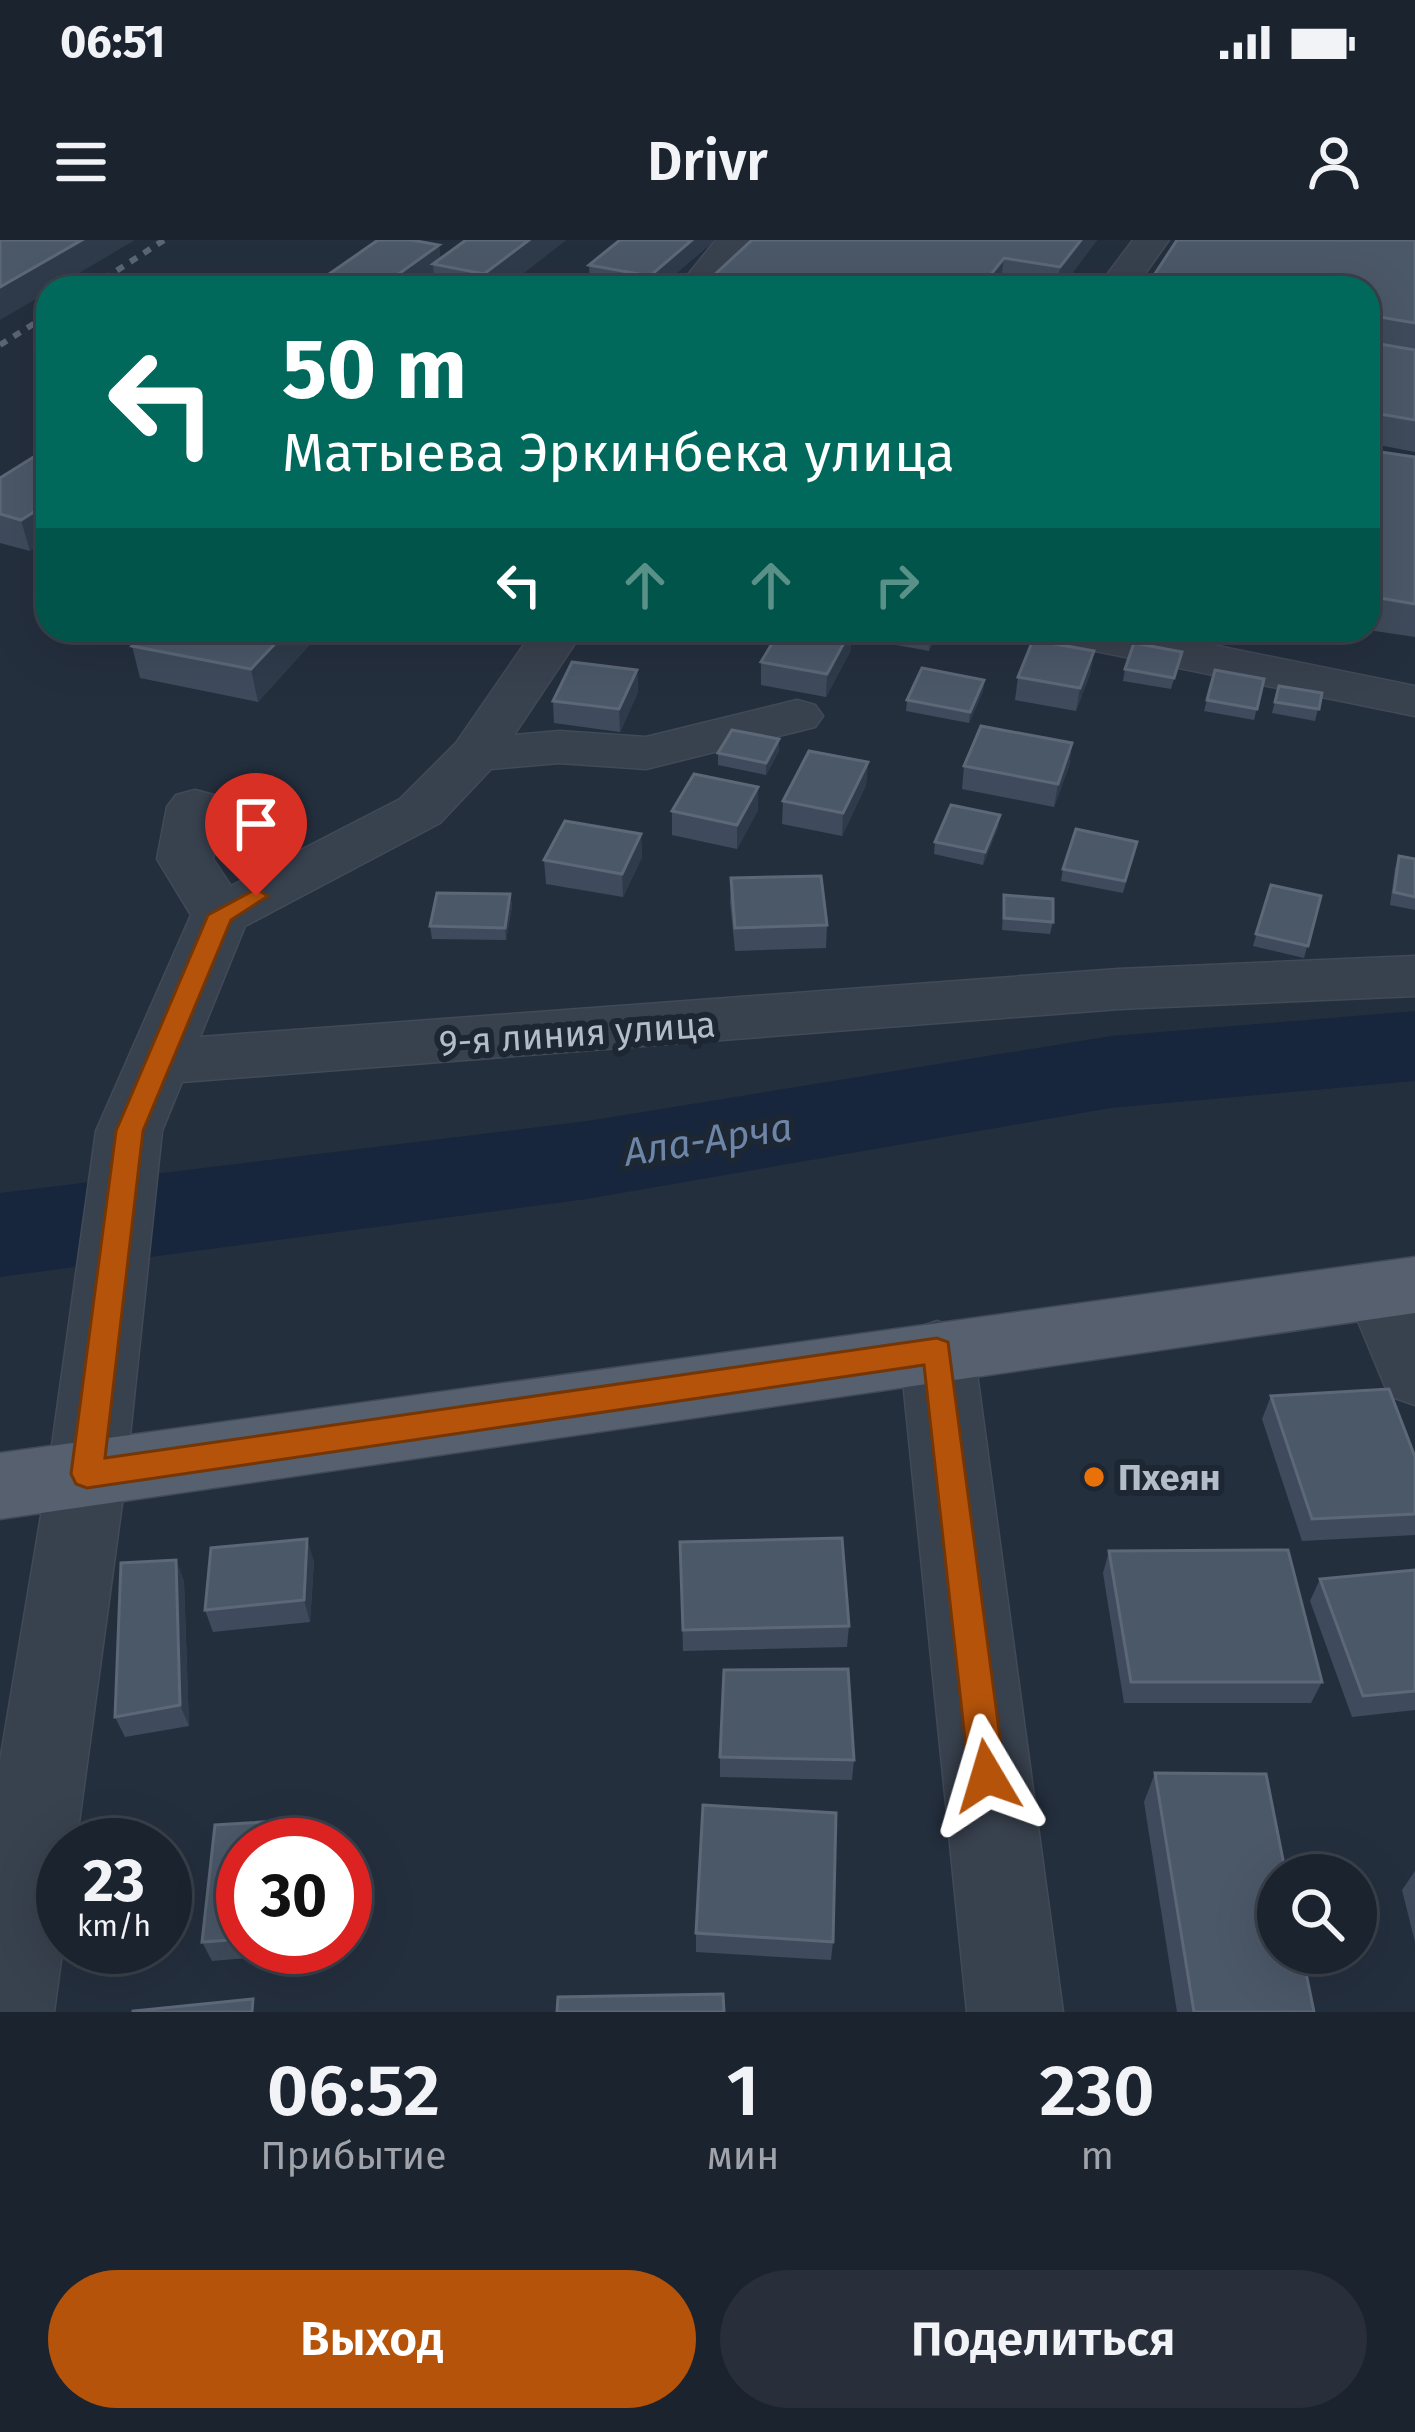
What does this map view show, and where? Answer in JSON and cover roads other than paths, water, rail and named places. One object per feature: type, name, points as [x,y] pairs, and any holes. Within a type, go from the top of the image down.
[{"type":"main road","points":[[0,1486],[1398,1288]]},
{"type":"street","points":[[706,276],[735,240]]},
{"type":"street","points":[[1125,276],[1151,240]]},
{"type":"street","points":[[6,2012],[87,1474],[105,1295],[129,1131],[220,915],[420,811],[475,754],[551,642]]},
{"type":"street","points":[[1125,642],[1415,701]]},
{"type":"street","points":[[1324,642],[1415,658]]},
{"type":"street","points":[[475,754],[559,747],[646,753],[797,716]]},
{"type":"street","points":[[194,806],[184,859],[220,915]]},
{"type":"street","name":"9-я линия улица","points":[[158,1062],[1120,989],[1415,976]]},
{"type":"street","points":[[1398,1288],[1415,1375]]},
{"type":"street","points":[[937,1351],[1015,2012]]},
{"type":"waterway","name":"Ала-Арча","points":[[0,1235],[587,1160],[1111,1072],[1415,1046]]},
{"type":"railway","points":[[108,276],[164,240]]},
{"type":"railway","points":[[0,345],[36,322]]},
{"type":"place","name":"Пхеян","points":[[1094,1477]]}]
